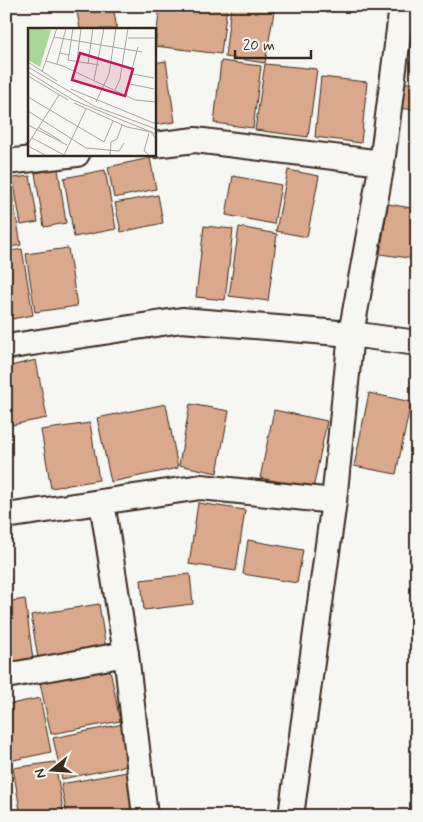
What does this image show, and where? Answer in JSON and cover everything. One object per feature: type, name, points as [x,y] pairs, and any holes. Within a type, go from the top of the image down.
[{"type":"street","points":[[291,816],[334,501],[352,334],[382,163],[402,6]]},
{"type":"street","points":[[155,145],[195,140],[382,163]]},
{"type":"street","points":[[6,162],[69,155]]},
{"type":"street","points":[[6,347],[182,320],[352,334],[417,343]]},
{"type":"street","points":[[6,516],[201,488],[334,501]]},
{"type":"street","points":[[102,502],[126,654],[145,816]]},
{"type":"street","points":[[6,676],[126,654]]},
{"type":"building","points":[[76,6],[113,6],[117,28],[80,28]]},
{"type":"building","points":[[160,6],[227,6],[221,54],[155,46]]},
{"type":"building","points":[[231,6],[275,6],[265,63],[225,57]]},
{"type":"building","points":[[166,61],[175,122],[155,125],[155,63]]},
{"type":"building","points":[[221,61],[261,66],[253,128],[214,123]]},
{"type":"building","points":[[265,64],[317,69],[308,137],[255,130]]},
{"type":"building","points":[[321,77],[367,82],[361,143],[315,137]]},
{"type":"building","points":[[400,82],[417,84],[417,110],[396,108]]},
{"type":"building","points":[[150,158],[156,189],[114,198],[108,167]]},
{"type":"building","points":[[58,169],[66,223],[44,227],[35,173]]},
{"type":"building","points":[[105,170],[116,229],[74,237],[64,178]]},
{"type":"building","points":[[288,170],[319,176],[307,237],[276,231]]},
{"type":"building","points":[[9,173],[21,245],[6,248],[6,174]]},
{"type":"building","points":[[30,176],[38,222],[21,225],[13,178]]},
{"type":"building","points":[[233,176],[281,185],[274,224],[226,215]]},
{"type":"building","points":[[158,195],[163,223],[121,232],[115,203]]},
{"type":"building","points":[[388,204],[417,209],[416,259],[380,254]]},
{"type":"building","points":[[204,226],[233,229],[225,300],[196,297]]},
{"type":"building","points":[[239,227],[277,234],[268,301],[229,296]]},
{"type":"building","points":[[68,248],[77,306],[35,312],[26,254]]},
{"type":"building","points":[[22,249],[33,315],[6,320],[6,252]]},
{"type":"building","points":[[36,360],[47,418],[12,425],[6,398],[6,367]]},
{"type":"building","points":[[369,393],[411,402],[396,474],[354,466]]},
{"type":"building","points":[[166,404],[178,468],[111,482],[97,418]]},
{"type":"building","points":[[190,404],[229,411],[217,473],[179,465]]},
{"type":"building","points":[[274,410],[327,421],[313,489],[260,478]]},
{"type":"building","points":[[90,423],[99,480],[51,488],[41,430]]},
{"type":"building","points":[[198,503],[245,510],[236,571],[189,564]]},
{"type":"building","points":[[248,540],[303,550],[297,583],[243,574]]},
{"type":"building","points":[[190,574],[193,604],[144,610],[141,580]]},
{"type":"building","points":[[25,599],[33,660],[6,664],[6,602]]},
{"type":"building","points":[[99,604],[106,649],[38,659],[31,615]]},
{"type":"building","points":[[110,669],[120,721],[51,734],[40,683]]},
{"type":"building","points":[[40,698],[51,752],[9,761],[6,749],[6,705]]},
{"type":"building","points":[[123,724],[131,765],[62,779],[53,738]]},
{"type":"building","points":[[55,762],[64,816],[21,816],[13,768]]},
{"type":"building","points":[[127,772],[134,809],[98,816],[67,816],[61,784]]}]
